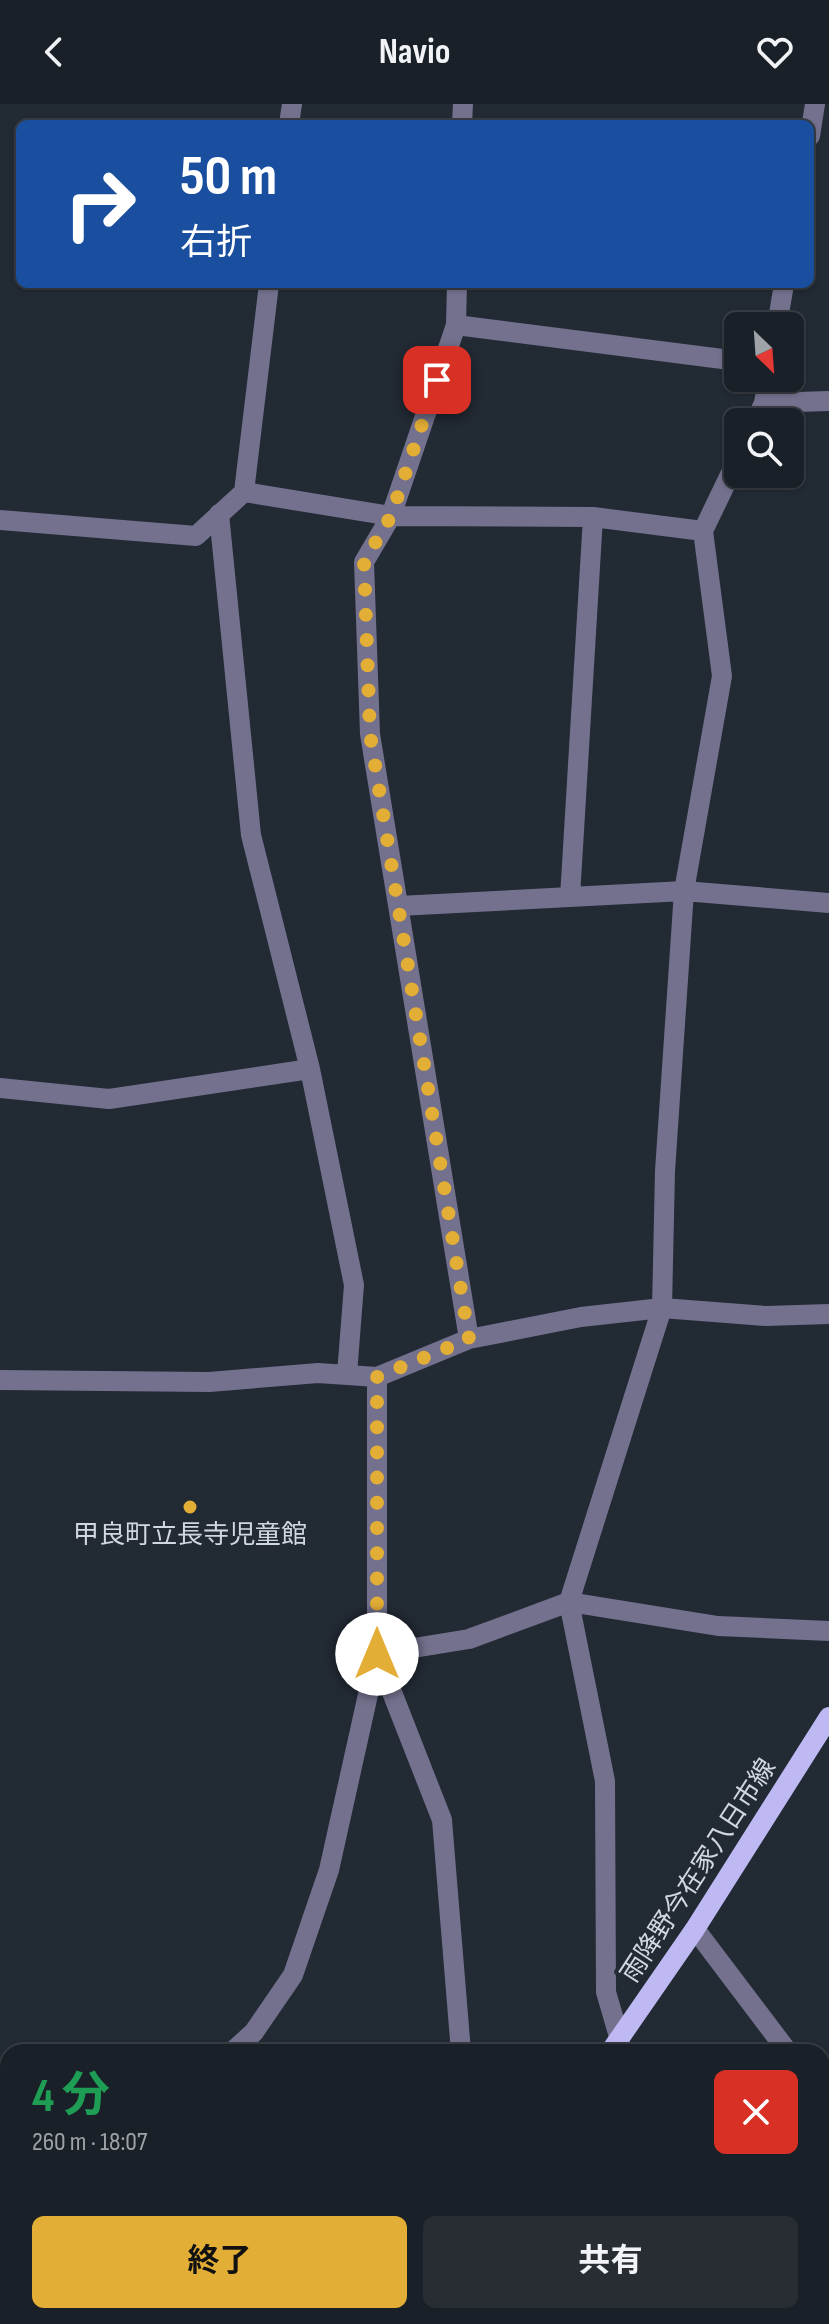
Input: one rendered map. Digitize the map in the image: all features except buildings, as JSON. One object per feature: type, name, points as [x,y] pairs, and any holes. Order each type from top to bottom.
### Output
[{"type":"main road","name":"雨降野今在家八日市線","points":[[616,2044],[695,1929],[829,1717]]},
{"type":"street","points":[[0,520],[196,536],[244,492],[269,288]]},
{"type":"street","points":[[457,288],[456,325],[391,516],[364,562],[370,734],[469,1339]]},
{"type":"street","points":[[779,312],[783,288]]},
{"type":"street","points":[[456,325],[724,359]]},
{"type":"street","points":[[788,408],[829,401]]},
{"type":"street","points":[[615,2044],[606,1992],[605,1781],[569,1602],[662,1308],[665,1171],[684,891],[722,676],[703,531],[724,487]]},
{"type":"street","points":[[244,492],[391,516],[593,517],[703,531]]},
{"type":"street","points":[[219,514],[251,835],[310,1069],[354,1285],[347,1374]]},
{"type":"street","points":[[570,897],[593,517]]},
{"type":"street","points":[[399,906],[684,891],[829,903]]},
{"type":"street","points":[[0,1088],[109,1099],[310,1069]]},
{"type":"street","points":[[0,1380],[209,1382],[347,1374],[377,1377],[469,1339],[581,1317],[662,1308],[766,1316],[829,1314]]},
{"type":"street","points":[[241,2044],[254,2032],[293,1975],[329,1870],[377,1654],[377,1377]]},
{"type":"street","points":[[377,1654],[469,1639],[569,1602],[718,1626],[829,1631]]},
{"type":"street","points":[[377,1654],[442,1820],[460,2044]]},
{"type":"street","points":[[695,1929],[782,2044]]},
{"type":"place","name":"甲良町立長寺児童館","points":[[190,1507]]},
{"type":"route","points":[[377,1654],[377,1377],[469,1339],[370,734],[364,562],[391,516],[437,380]]}]
